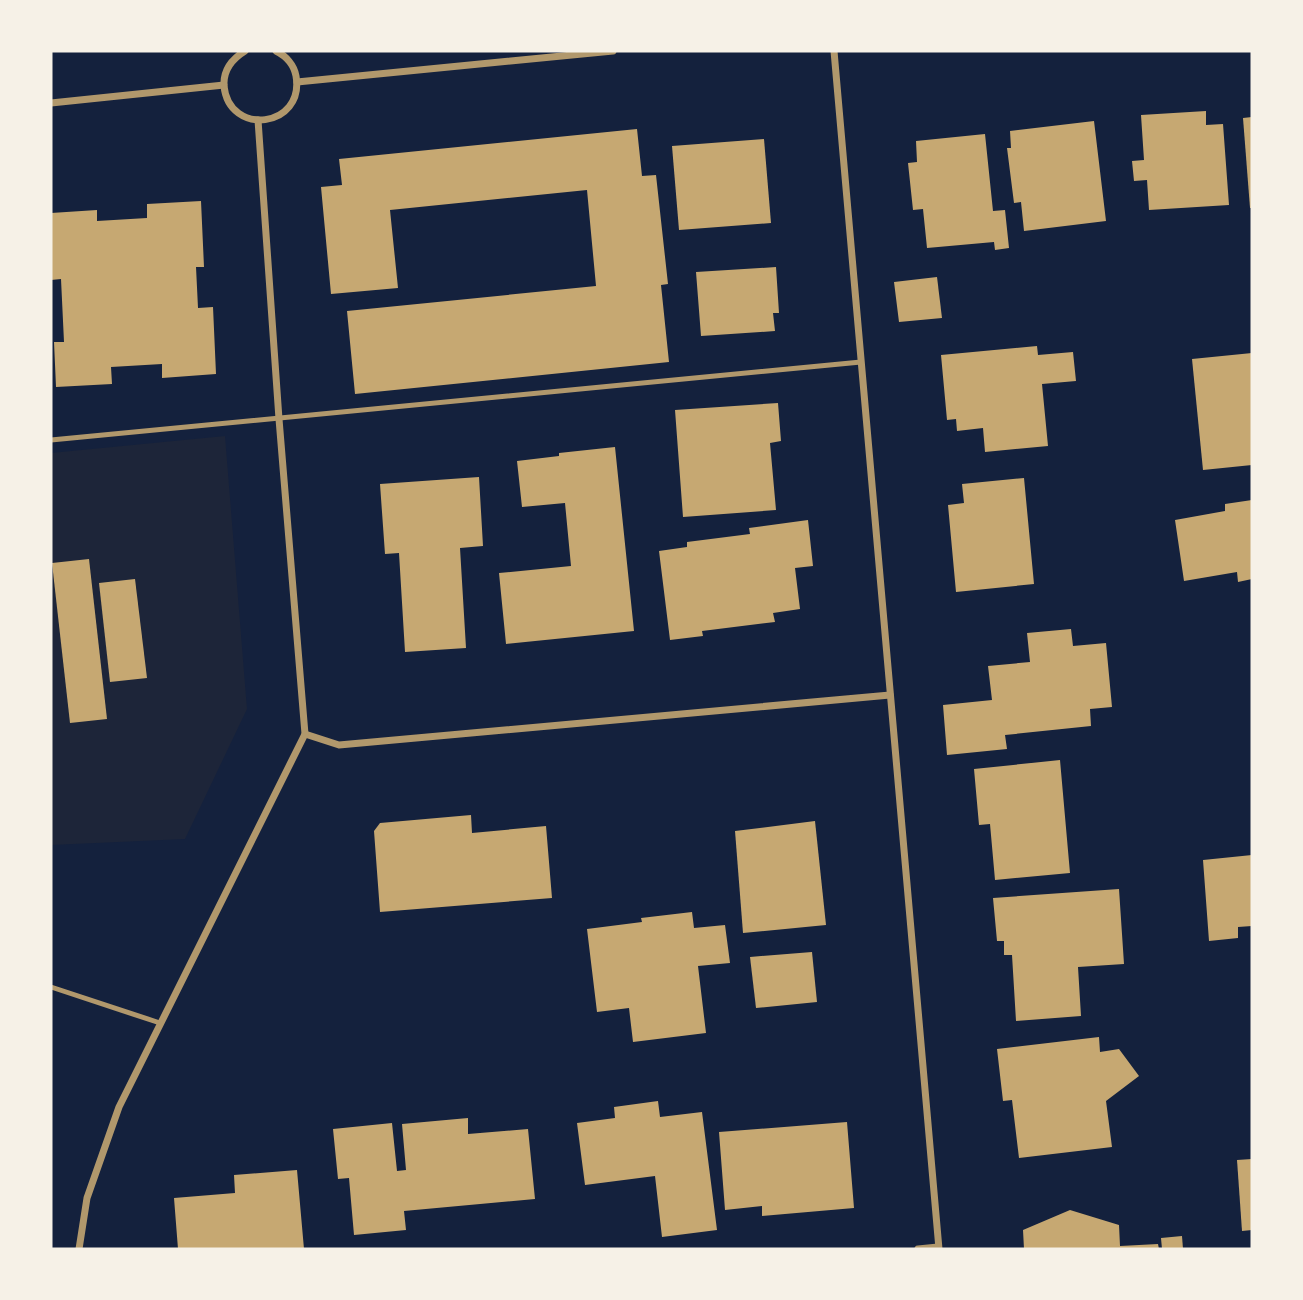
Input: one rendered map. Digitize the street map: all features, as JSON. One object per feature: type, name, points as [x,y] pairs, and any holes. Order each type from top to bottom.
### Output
[{"type":"street","points":[[245,51],[233,59],[226,69],[224,85],[230,106],[239,114],[258,120],[273,119],[284,113],[296,93],[295,70],[288,60],[276,51]]},
{"type":"street","points":[[297,82],[613,51]]},
{"type":"street","points":[[834,51],[939,1248],[918,1249]]},
{"type":"street","points":[[51,103],[224,85]]},
{"type":"street","points":[[79,1249],[87,1198],[119,1107],[305,734],[258,120]]},
{"type":"street","points":[[305,734],[339,745],[890,695]]},
{"type":"lane","points":[[51,440],[861,362]]},
{"type":"lane","points":[[51,986],[160,1023]]},
{"type":"shaded area","points":[[225,436],[247,709],[185,839],[51,845],[51,453]]},
{"type":"building","points":[[1206,111],[1206,125],[1223,124],[1229,205],[1149,210],[1147,180],[1134,181],[1132,161],[1144,160],[1141,115]]},
{"type":"building","points":[[1252,117],[1252,208],[1250,208],[1243,118]]},
{"type":"building","points":[[1094,121],[1106,221],[1024,231],[1021,202],[1014,203],[1007,148],[1011,148],[1010,131]]},
{"type":"building","points":[[637,129],[642,176],[656,175],[668,284],[661,285],[669,362],[355,394],[347,311],[596,286],[587,190],[390,210],[398,288],[331,294],[321,187],[342,185],[339,159]]},
{"type":"building","points":[[985,134],[993,211],[1005,210],[1009,248],[995,250],[994,242],[927,248],[923,209],[913,210],[908,163],[917,162],[916,141]]},
{"type":"building","points":[[764,139],[771,223],[679,230],[672,146]]},
{"type":"building","points":[[201,201],[204,267],[196,267],[198,308],[213,307],[216,374],[162,378],[162,364],[111,367],[112,384],[56,387],[54,342],[64,342],[61,279],[51,280],[51,213],[97,210],[97,221],[147,218],[147,204]]},
{"type":"building","points":[[776,267],[779,313],[773,313],[775,331],[701,336],[696,272]]},
{"type":"building","points":[[937,277],[942,318],[899,322],[894,282]]},
{"type":"building","points":[[1037,346],[1038,355],[1073,352],[1076,381],[1042,384],[1048,446],[985,452],[983,428],[957,431],[956,419],[947,420],[941,355]]},
{"type":"building","points":[[1252,353],[1252,465],[1203,470],[1192,359]]},
{"type":"building","points":[[778,403],[781,441],[770,443],[776,510],[683,517],[675,410]]},
{"type":"building","points":[[615,447],[634,631],[506,644],[499,573],[571,566],[565,503],[522,507],[517,461]]},
{"type":"building","points":[[479,477],[483,546],[460,548],[466,648],[405,652],[399,553],[385,554],[380,484]]},
{"type":"building","points":[[1024,478],[1034,584],[956,592],[948,505],[964,503],[962,484]]},
{"type":"building","points":[[1252,500],[1252,579],[1238,582],[1237,572],[1184,581],[1175,520],[1225,511],[1225,504]]},
{"type":"building","points":[[808,520],[813,566],[795,568],[800,609],[773,613],[775,622],[702,631],[703,636],[670,640],[659,551],[687,547],[687,542],[750,534],[749,528]]},
{"type":"building","points":[[89,559],[107,719],[70,723],[52,563]]},
{"type":"building","points":[[135,579],[147,678],[110,682],[99,583]]},
{"type":"building","points":[[1071,629],[1073,646],[1106,643],[1112,707],[1090,709],[1091,726],[1005,735],[1007,749],[947,755],[943,705],[992,700],[988,666],[1030,662],[1027,633]]},
{"type":"building","points":[[1060,760],[1070,873],[995,880],[990,824],[979,825],[974,769]]},
{"type":"building","points":[[471,815],[472,833],[546,826],[552,898],[380,912],[374,831],[380,823]]},
{"type":"building","points":[[815,821],[826,925],[743,933],[735,831]]},
{"type":"building","points":[[1252,855],[1252,926],[1238,927],[1238,938],[1209,941],[1203,860]]},
{"type":"building","points":[[1119,889],[1124,964],[1078,967],[1081,1016],[1016,1021],[1012,955],[1004,955],[1004,941],[997,941],[993,898]]},
{"type":"building","points":[[692,912],[694,928],[725,925],[730,963],[698,966],[706,1033],[633,1042],[629,1008],[597,1012],[587,929],[642,922],[641,918]]},
{"type":"building","points":[[812,952],[817,1002],[756,1008],[750,957]]},
{"type":"building","points":[[1099,1037],[1100,1052],[1119,1049],[1139,1076],[1106,1101],[1112,1147],[1019,1158],[1012,1100],[1003,1101],[997,1049]]},
{"type":"building","points":[[658,1101],[660,1117],[702,1112],[717,1230],[662,1237],[655,1176],[585,1185],[577,1123],[615,1118],[614,1107]]},
{"type":"building","points":[[468,1118],[468,1134],[528,1129],[535,1199],[404,1211],[406,1230],[354,1235],[349,1178],[338,1179],[333,1129],[392,1123],[397,1171],[406,1170],[402,1124]]},
{"type":"building","points":[[847,1122],[854,1208],[762,1216],[762,1206],[725,1210],[719,1132]]},
{"type":"building","points":[[1252,1159],[1252,1230],[1242,1231],[1237,1160]]},
{"type":"building","points":[[297,1170],[304,1249],[178,1249],[174,1198],[235,1193],[234,1175]]},
{"type":"building","points":[[1070,1210],[1119,1225],[1120,1246],[1158,1244],[1159,1249],[1024,1249],[1023,1230]]},
{"type":"building","points":[[1182,1236],[1183,1249],[1162,1249],[1161,1238]]}]
